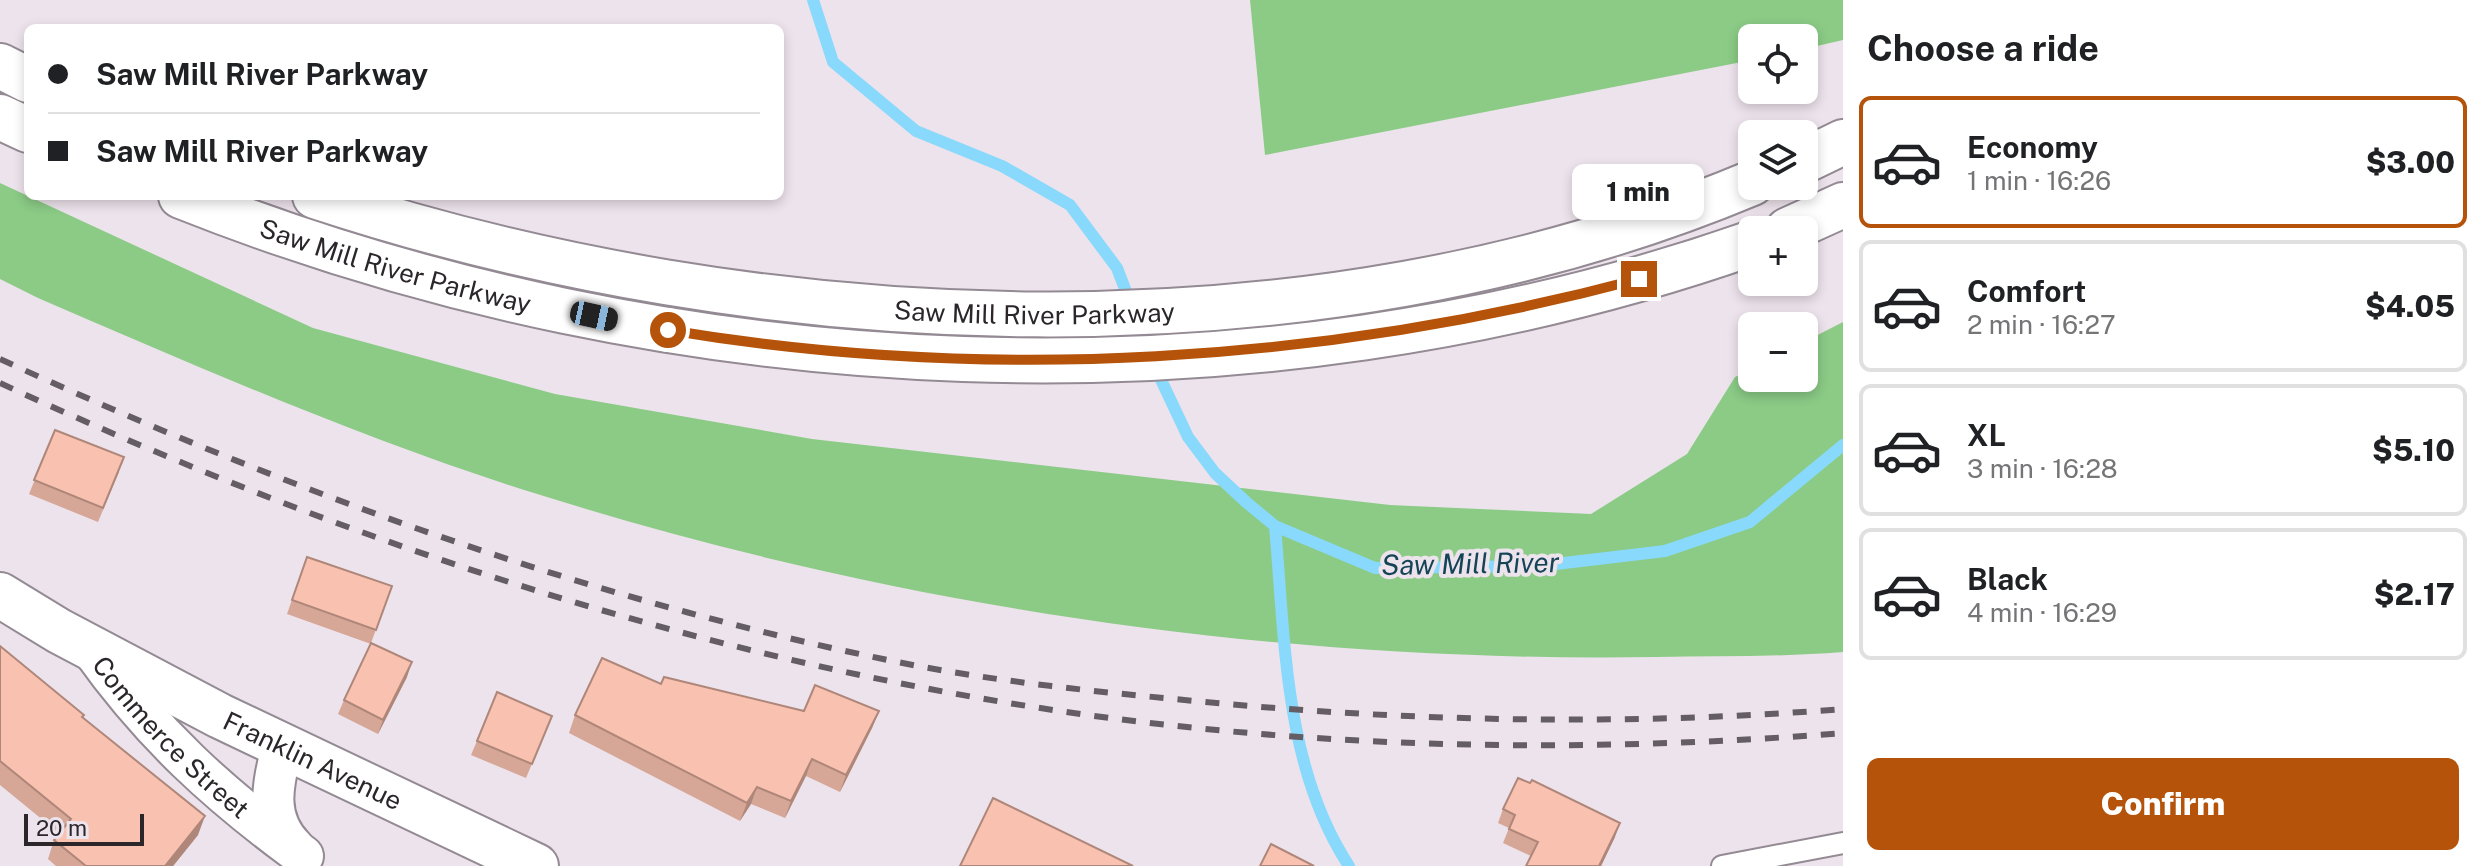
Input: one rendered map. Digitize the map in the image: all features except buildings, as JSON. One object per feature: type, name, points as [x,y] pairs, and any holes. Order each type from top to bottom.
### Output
[{"type":"main road","points":[[0,66],[24,78]]},
{"type":"main road","points":[[0,117],[24,128]]},
{"type":"main road","points":[[1818,154],[1843,142]]},
{"type":"main road","name":"Saw Mill River Parkway","points":[[329,200],[463,239],[649,280],[867,307],[1055,312],[1196,307],[1375,289],[1520,261],[1659,219],[1738,188]]},
{"type":"main road","name":"Saw Mill River Parkway","points":[[193,200],[403,270],[618,321],[838,350],[985,358],[1090,359],[1351,338],[1499,313],[1639,279],[1738,247]]},
{"type":"main road","points":[[1818,217],[1843,205]]},
{"type":"main road","points":[[1818,233],[1843,236]]},
{"type":"main road","name":"Commerce Street","points":[[0,595],[91,648]]},
{"type":"main road","name":"Franklin Avenue","points":[[91,648],[282,747],[536,866]]},
{"type":"street","name":"Commerce Street","points":[[91,648],[136,708],[185,762],[236,807],[309,861]]},
{"type":"street","name":"Commerce Street","points":[[282,747],[273,791],[274,817],[279,830],[309,861]]},
{"type":"lane","points":[[1722,866],[1843,843]]},
{"type":"green space","points":[[1250,0],[1843,0],[1843,40],[1818,46],[1818,24],[1738,24],[1738,63],[1265,155]]},
{"type":"green space","points":[[0,183],[24,194],[24,200],[37,200],[313,328],[555,394],[812,439],[1390,505],[1591,514],[1687,454],[1735,377],[1738,376],[1738,392],[1818,392],[1818,335],[1843,322],[1843,652],[1656,657],[1514,656],[1372,650],[1230,638],[1088,620],[948,597],[808,568],[670,533],[534,493],[408,450],[283,402],[0,279]]},
{"type":"waterway","name":"Saw Mill River","points":[[813,0],[833,62],[916,131],[1002,166],[1070,205],[1117,268],[1148,349]]},
{"type":"waterway","name":"Saw Mill River","points":[[1155,367],[1188,437],[1215,473],[1246,502],[1275,526],[1375,568],[1539,566],[1665,551],[1750,522],[1843,445]]},
{"type":"waterway","points":[[1275,526],[1291,702],[1300,745],[1311,787],[1328,828],[1349,866]]},
{"type":"railway","points":[[0,359],[214,452],[433,534],[656,604],[922,667],[1156,697],[1357,714],[1600,719],[1843,709]]},
{"type":"railway","points":[[0,383],[255,492],[515,584],[782,658],[917,687],[1151,723],[1348,740],[1447,744],[1646,744],[1843,733]]},
{"type":"route","points":[[668,330],[789,346],[911,355],[1030,359],[1156,356],[1280,347],[1425,327],[1523,308],[1639,279]]}]
